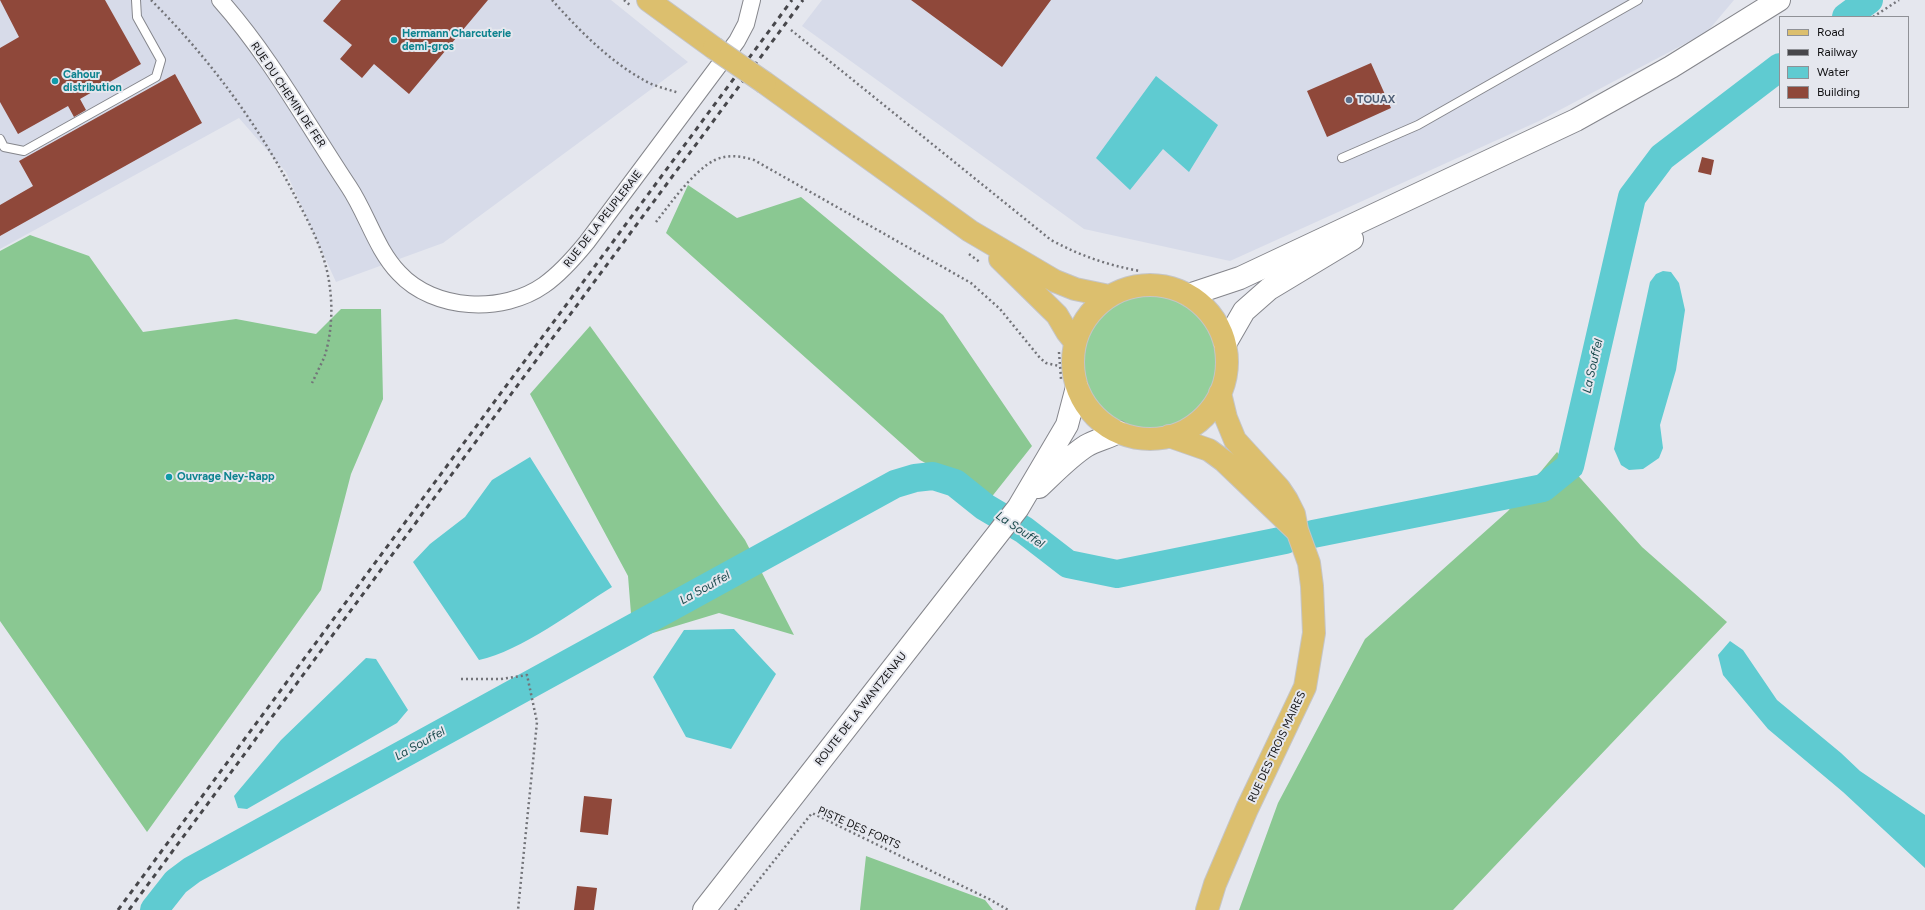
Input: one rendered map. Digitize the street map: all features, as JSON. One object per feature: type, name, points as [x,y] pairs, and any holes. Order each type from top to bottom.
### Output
[{"type":"main road","points":[[648,0],[970,231],[1055,281],[1075,289],[1110,296]]},
{"type":"main road","points":[[1714,40],[1755,0]]},
{"type":"main road","points":[[1189,296],[1240,278],[1353,223],[1469,172],[1576,120],[1665,70],[1780,0]]},
{"type":"main road","points":[[1225,344],[1244,310],[1269,289],[1303,267],[1469,172]]},
{"type":"main road","points":[[970,231],[1046,302],[1057,315],[1067,332],[1067,344],[1073,364],[1069,385],[1100,421],[1118,432],[1134,437],[1146,438],[1169,436],[1185,430],[1200,420],[1212,408],[1220,393],[1227,368],[1225,344],[1220,329],[1212,316],[1201,304],[1189,296],[1168,287],[1158,285],[1141,285],[1125,289],[1110,296],[1094,308],[1067,344]]},
{"type":"main road","name":"ROUTE DE LA WANTZENAU","points":[[704,910],[1018,508],[1067,425],[1069,385]]},
{"type":"main road","name":"RUE DES TROIS MAIRES","points":[[1207,910],[1215,884],[1247,809],[1305,687],[1314,633],[1312,586],[1309,563],[1297,530],[1294,514],[1283,494],[1235,440],[1226,418],[1220,393]]},
{"type":"main road","name":"ROUTE DE LA WANTZENAU","points":[[1018,508],[1070,458],[1088,445],[1108,438],[1118,432]]},
{"type":"main road","name":"RUE DES TROIS MAIRES","points":[[1169,436],[1209,450],[1224,461],[1297,530]]},
{"type":"street","name":"RUE DU CHEMIN DE FER","points":[[220,0],[276,75],[353,193]]},
{"type":"street","name":"RUE DE LA PEUPLERAIE","points":[[353,193],[387,258],[399,274],[413,285],[433,295],[455,303],[477,305],[525,296],[543,286],[561,273],[587,242],[741,35],[746,24],[752,0]]},
{"type":"lane","points":[[0,139],[4,147],[24,151],[156,77],[161,60],[137,17],[136,0]]},
{"type":"lane","points":[[1342,158],[1418,125],[1638,0]]},
{"type":"path","points":[[151,0],[187,38],[240,106],[285,176],[321,250],[330,290],[330,314],[328,338],[324,358],[312,383]]},
{"type":"path","points":[[552,0],[594,43],[637,76],[663,88],[695,98]]},
{"type":"path","points":[[1875,16],[1899,0]]},
{"type":"path","points":[[791,30],[1051,240],[1082,256],[1117,267],[1140,271]]},
{"type":"path","points":[[656,222],[678,193],[715,160],[729,156],[742,156],[754,160],[971,283],[1000,310],[1040,358],[1046,363],[1059,366]]},
{"type":"path","points":[[1067,344],[1059,366],[1069,385]]},
{"type":"path","points":[[461,679],[501,679],[527,675],[535,706],[537,722],[518,910]]},
{"type":"path","name":"PISTE DES FORTS","points":[[735,910],[812,813],[920,865],[1008,910]]},
{"type":"shaded area","points":[[0,0],[611,0],[688,62],[443,243],[336,282],[286,172],[239,118],[0,249]]},
{"type":"shaded area","points":[[822,0],[1734,0],[1707,32],[1539,121],[1230,261],[1084,229],[802,26]]},
{"type":"green space","points":[[688,185],[737,218],[801,197],[943,315],[1032,446],[990,499],[920,460],[666,233]]},
{"type":"green space","points":[[30,235],[89,256],[143,332],[236,319],[316,334],[341,309],[381,309],[383,399],[351,474],[321,590],[147,832],[0,621],[0,251]]},
{"type":"green space","points":[[1143,294],[1157,294],[1176,299],[1188,305],[1203,319],[1213,336],[1217,349],[1217,375],[1213,388],[1207,400],[1193,415],[1188,419],[1170,427],[1157,430],[1143,430],[1124,425],[1112,419],[1097,405],[1093,400],[1085,382],[1082,369],[1082,355],[1087,336],[1093,324],[1107,309],[1112,305],[1130,297]]},
{"type":"green space","points":[[590,326],[745,540],[794,635],[719,613],[633,639],[628,576],[530,394]]},
{"type":"green space","points":[[1557,452],[1642,547],[1727,622],[1453,910],[1239,910],[1278,803],[1365,639],[1508,511]]},
{"type":"green space","points":[[866,856],[985,900],[993,910],[860,910]]},
{"type":"water","points":[[1156,76],[1218,125],[1189,172],[1163,149],[1130,190],[1096,158]]},
{"type":"water","points":[[1663,271],[1671,272],[1679,283],[1685,310],[1676,370],[1660,425],[1663,448],[1659,458],[1643,469],[1629,470],[1621,465],[1614,449],[1650,282],[1656,274]]},
{"type":"water","points":[[530,457],[612,587],[530,639],[495,655],[479,660],[413,562],[430,544],[465,517],[492,480]]},
{"type":"water","points":[[734,629],[776,674],[731,749],[686,737],[653,677],[684,630]]},
{"type":"water","points":[[1730,641],[1743,650],[1777,700],[1841,753],[1860,771],[1925,815],[1925,868],[1843,792],[1768,729],[1723,675],[1718,655]]},
{"type":"water","points":[[366,658],[376,659],[408,710],[397,723],[247,809],[238,808],[234,796],[281,740]]},
{"type":"building","name":"Cahour distribution","points":[[0,0],[105,0],[141,64],[80,99],[86,110],[74,117],[68,106],[18,134],[0,102],[0,48],[19,37]]},
{"type":"building","name":"Hermann Charcuterie demi-gros","points":[[341,0],[488,0],[409,94],[374,64],[362,78],[340,59],[352,45],[323,21]]},
{"type":"building","points":[[911,0],[1051,0],[1002,67]]},
{"type":"building","name":"TOUAX","points":[[1371,63],[1391,108],[1327,137],[1307,91]]},
{"type":"building","points":[[175,74],[202,123],[0,236],[0,205],[33,186],[19,161]]},
{"type":"building","points":[[1702,157],[1714,160],[1711,175],[1698,172]]},
{"type":"building","points":[[584,796],[612,799],[608,835],[580,832]]},
{"type":"building","points":[[577,886],[597,888],[594,910],[574,910]]},
{"type":"waterway","name":"La Souffel","points":[[1847,16],[1869,0]]},
{"type":"waterway","name":"La Souffel","points":[[1313,534],[1543,488],[1570,466],[1632,197],[1662,157],[1779,68]]},
{"type":"waterway","name":"La Souffel","points":[[154,910],[176,882],[192,870],[895,484],[915,478],[933,476],[955,483],[985,507],[1024,530],[1068,564],[1117,574],[1285,540]]},
{"type":"railway","points":[[118,910],[792,0]]},
{"type":"railway","points":[[129,910],[803,0]]},
{"type":"place","name":"Hermann Charcuterie demi-gros","points":[[394,40]]},
{"type":"place","name":"Cahour distribution","points":[[55,81]]},
{"type":"place","name":"TOUAX","points":[[1349,100]]},
{"type":"place","name":"Ouvrage Ney-Rapp","points":[[169,477]]}]
